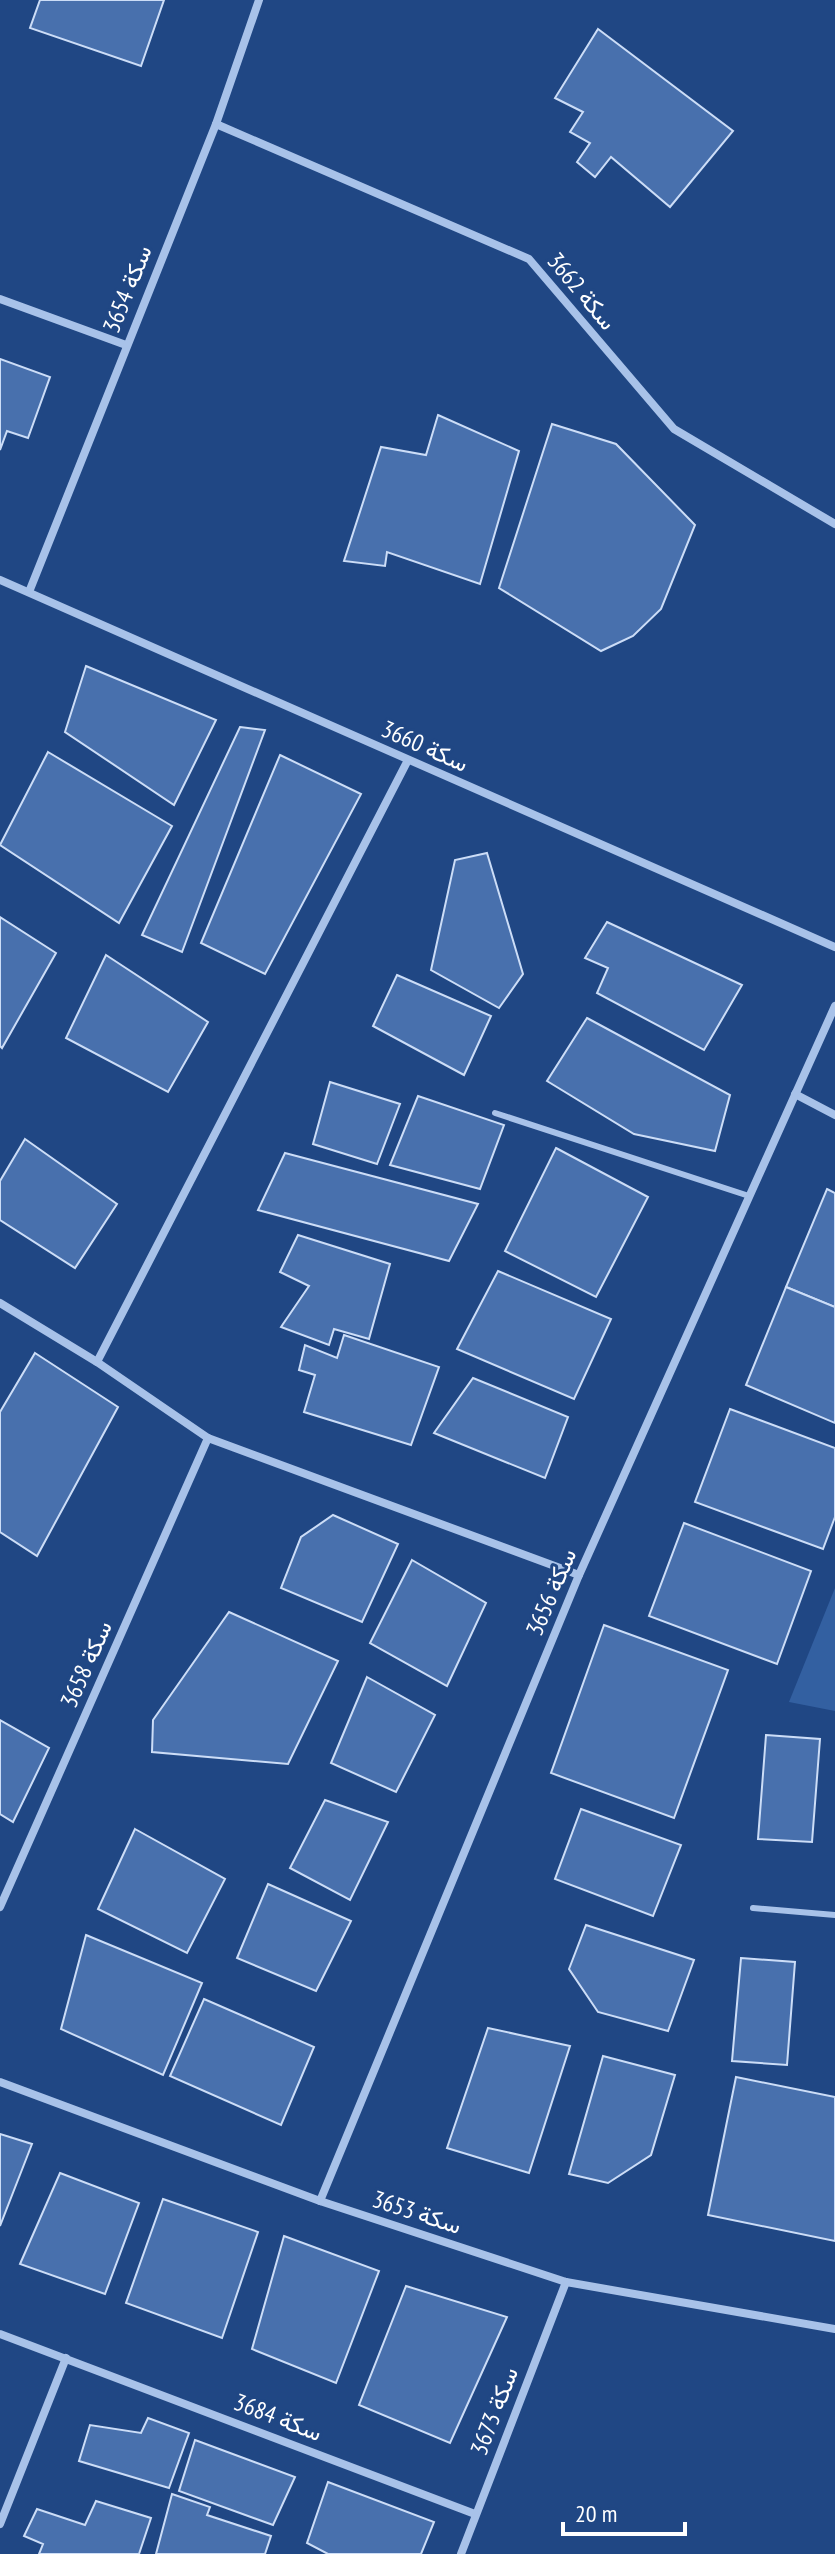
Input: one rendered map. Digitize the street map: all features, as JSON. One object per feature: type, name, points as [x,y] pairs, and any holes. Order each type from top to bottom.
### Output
[{"type":"street","name":"سكة 3654","points":[[29,592],[216,124],[259,0]]},
{"type":"street","name":"سكة 3662","points":[[216,124],[529,259],[674,429],[835,524]]},
{"type":"street","points":[[0,299],[126,345]]},
{"type":"street","name":"سكة 3660","points":[[1,582],[835,947]]},
{"type":"street","points":[[97,1362],[408,760]]},
{"type":"street","name":"سكة 3656","points":[[320,2201],[579,1575],[835,1006]]},
{"type":"street","points":[[795,1094],[835,1115]]},
{"type":"street","points":[[0,1303],[97,1362],[208,1438],[579,1575]]},
{"type":"street","name":"سكة 3658","points":[[0,1907],[208,1438]]},
{"type":"street","name":"سكة 3653","points":[[0,2082],[320,2201],[566,2282],[835,2329]]},
{"type":"street","name":"سكة 3673","points":[[461,2554],[566,2282]]},
{"type":"street","name":"سكة 3684","points":[[0,2334],[475,2514]]},
{"type":"street","points":[[0,2524],[66,2358]]},
{"type":"lane","points":[[495,1113],[749,1196]]},
{"type":"lane","points":[[753,1908],[835,1915]]},
{"type":"shaded area","points":[[835,1588],[835,1711],[789,1702]]},
{"type":"building","points":[[40,0],[164,0],[141,66],[30,28]]},
{"type":"building","points":[[598,29],[733,131],[670,207],[611,157],[595,177],[577,162],[590,143],[570,132],[583,112],[555,98]]},
{"type":"building","points":[[0,359],[50,377],[28,438],[7,431],[0,450]]},
{"type":"building","points":[[438,415],[519,451],[480,584],[387,552],[385,566],[344,561],[381,447],[426,455]]},
{"type":"building","points":[[552,424],[616,444],[695,525],[661,609],[633,636],[601,651],[499,588]]},
{"type":"building","points":[[86,666],[216,720],[174,805],[65,732]]},
{"type":"building","points":[[240,727],[265,730],[182,952],[142,935]]},
{"type":"building","points":[[48,752],[172,826],[119,923],[0,845]]},
{"type":"building","points":[[280,755],[361,794],[265,974],[201,943]]},
{"type":"building","points":[[487,853],[523,974],[499,1008],[431,970],[455,860]]},
{"type":"building","points":[[0,917],[56,953],[2,1048],[0,1046]]},
{"type":"building","points":[[607,922],[742,985],[704,1050],[597,993],[608,968],[585,958]]},
{"type":"building","points":[[106,955],[208,1022],[168,1092],[66,1038]]},
{"type":"building","points":[[397,975],[491,1016],[464,1075],[373,1026]]},
{"type":"building","points":[[587,1018],[730,1095],[715,1151],[634,1134],[547,1081]]},
{"type":"building","points":[[330,1082],[400,1104],[377,1164],[313,1144]]},
{"type":"building","points":[[418,1096],[504,1125],[480,1189],[390,1165]]},
{"type":"building","points":[[25,1139],[117,1204],[75,1268],[0,1220],[0,1181]]},
{"type":"building","points":[[556,1148],[648,1197],[596,1297],[505,1251]]},
{"type":"building","points":[[285,1153],[478,1204],[449,1261],[258,1210]]},
{"type":"building","points":[[827,1189],[835,1193],[835,1307],[786,1287]]},
{"type":"building","points":[[298,1235],[390,1264],[369,1339],[334,1329],[329,1345],[281,1327],[309,1286],[280,1272]]},
{"type":"building","points":[[498,1271],[611,1319],[574,1399],[457,1349]]},
{"type":"building","points":[[786,1287],[835,1307],[835,1423],[746,1385]]},
{"type":"building","points":[[344,1335],[439,1367],[411,1445],[304,1412],[315,1375],[299,1370],[305,1345],[337,1358]]},
{"type":"building","points":[[35,1353],[118,1407],[37,1556],[0,1532],[0,1412]]},
{"type":"building","points":[[473,1378],[568,1417],[545,1478],[434,1433]]},
{"type":"building","points":[[730,1409],[835,1448],[835,1517],[823,1549],[695,1502]]},
{"type":"building","points":[[333,1515],[398,1544],[362,1622],[281,1588],[301,1537]]},
{"type":"building","points":[[684,1523],[811,1571],[777,1664],[649,1616]]},
{"type":"building","points":[[412,1560],[486,1603],[447,1686],[370,1643]]},
{"type":"building","points":[[229,1612],[338,1661],[288,1764],[152,1752],[153,1720]]},
{"type":"building","points":[[604,1625],[728,1670],[674,1818],[551,1773]]},
{"type":"building","points":[[367,1677],[435,1715],[396,1792],[331,1763]]},
{"type":"building","points":[[0,1720],[49,1748],[13,1822],[0,1814]]},
{"type":"building","points":[[766,1735],[820,1739],[812,1842],[758,1839]]},
{"type":"building","points":[[325,1800],[388,1822],[350,1900],[290,1868]]},
{"type":"building","points":[[581,1809],[681,1845],[653,1916],[555,1879]]},
{"type":"building","points":[[135,1829],[225,1879],[187,1953],[98,1909]]},
{"type":"building","points":[[268,1884],[351,1921],[316,1991],[237,1958]]},
{"type":"building","points":[[586,1925],[694,1960],[668,2031],[598,2012],[569,1969]]},
{"type":"building","points":[[86,1935],[202,1983],[163,2075],[61,2029]]},
{"type":"building","points":[[741,1958],[795,1962],[787,2065],[732,2061]]},
{"type":"building","points":[[204,1999],[314,2047],[281,2125],[170,2076]]},
{"type":"building","points":[[488,2028],[570,2046],[529,2173],[447,2148]]},
{"type":"building","points":[[603,2056],[675,2075],[651,2155],[608,2183],[569,2174]]},
{"type":"building","points":[[736,2077],[835,2097],[835,2241],[708,2215]]},
{"type":"building","points":[[0,2134],[32,2144],[0,2226]]},
{"type":"building","points":[[60,2173],[139,2203],[105,2294],[20,2264]]},
{"type":"building","points":[[163,2199],[258,2232],[222,2338],[126,2303]]},
{"type":"building","points":[[284,2236],[379,2271],[336,2383],[252,2349]]},
{"type":"building","points":[[406,2286],[507,2317],[450,2443],[359,2405]]},
{"type":"building","points":[[148,2418],[189,2433],[169,2488],[79,2461],[90,2425],[141,2433]]},
{"type":"building","points":[[195,2440],[295,2477],[273,2525],[179,2491]]},
{"type":"building","points":[[328,2482],[434,2522],[421,2554],[328,2554],[307,2543]]},
{"type":"building","points":[[172,2494],[210,2507],[207,2515],[271,2536],[265,2554],[156,2554]]},
{"type":"building","points":[[96,2501],[151,2518],[139,2554],[39,2554],[43,2544],[24,2536],[37,2509],[85,2525]]}]
